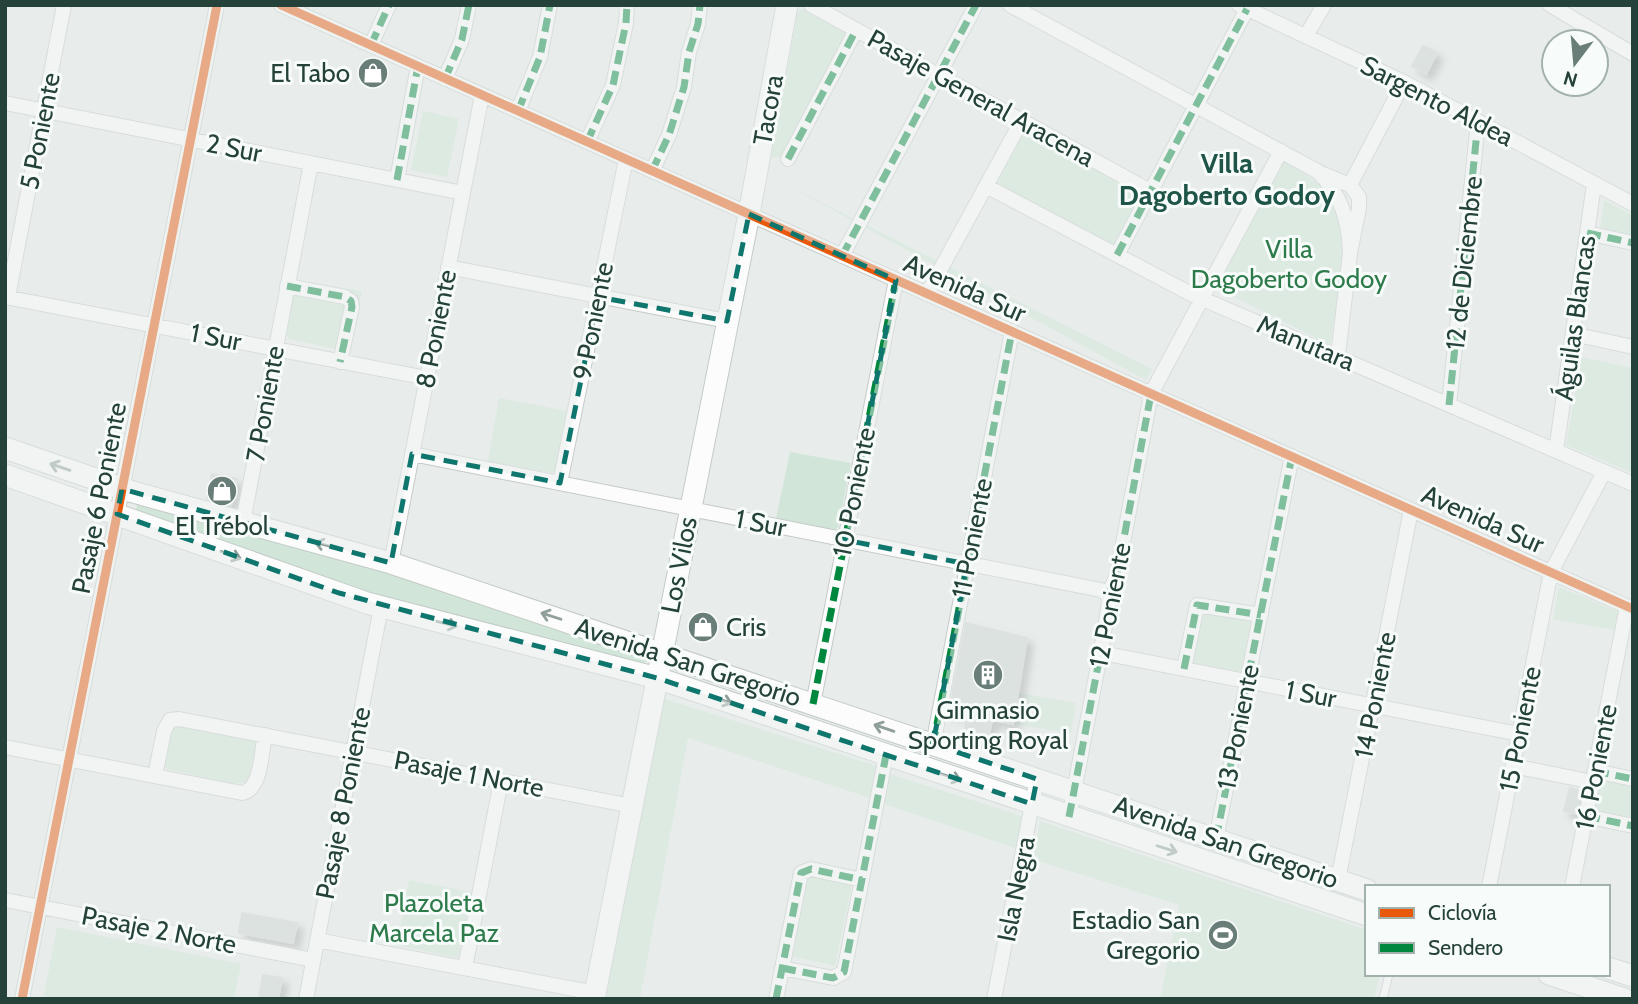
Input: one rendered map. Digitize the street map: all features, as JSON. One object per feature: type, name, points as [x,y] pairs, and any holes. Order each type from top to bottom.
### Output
[{"type":"main road","name":"Tacora","points":[[749,214],[787,5]]},
{"type":"main road","name":"Los Vilos","points":[[595,996],[749,214]]},
{"type":"main road","name":"Avenida San Gregorio","points":[[5,449],[122,489],[391,563],[1365,889]]},
{"type":"main road","name":"Avenida San Gregorio","points":[[5,475],[381,607],[657,678],[1365,914]]},
{"type":"main road","points":[[1610,969],[1633,975]]},
{"type":"main road","points":[[1555,976],[1624,999]]},
{"type":"street","name":"5 Poniente","points":[[7,297],[64,5]]},
{"type":"street","name":"Pasaje 6 Poniente","points":[[22,999],[217,5]]},
{"type":"street","name":"Avenida Sur","points":[[281,5],[299,9],[371,46],[1630,607]]},
{"type":"street","points":[[371,46],[389,5]]},
{"type":"street","points":[[445,79],[462,39],[469,5]]},
{"type":"street","points":[[518,111],[540,57],[550,5]]},
{"type":"street","points":[[587,142],[613,85],[626,23],[627,5]]},
{"type":"street","points":[[652,171],[669,135],[684,87],[700,5]]},
{"type":"street","name":"Pasaje General Aracena","points":[[811,5],[1150,191]]},
{"type":"street","points":[[842,256],[976,5]]},
{"type":"street","points":[[1010,5],[1317,172],[1350,185],[1356,191],[1359,203],[1350,253],[1338,356]]},
{"type":"street","points":[[1306,36],[1324,5]]},
{"type":"street","points":[[1550,5],[1633,54]]},
{"type":"street","points":[[1116,255],[1196,105],[1243,7]]},
{"type":"street","name":"Sargento Aldea","points":[[1243,7],[1404,82],[1633,204]]},
{"type":"street","name":"Tacora","points":[[788,159],[856,30]]},
{"type":"street","points":[[397,180],[418,66]]},
{"type":"street","points":[[1350,185],[1404,82]]},
{"type":"street","name":"8 Poniente","points":[[391,563],[482,95]]},
{"type":"street","name":"2 Sur","points":[[5,103],[463,193]]},
{"type":"street","points":[[927,294],[1022,120]]},
{"type":"street","name":"12 de Diciembre","points":[[1449,405],[1478,122]]},
{"type":"street","name":"12 Poniente","points":[[1069,817],[1098,666],[1104,650],[1102,643],[1110,603],[1108,594],[1117,575],[1151,394],[1282,152]]},
{"type":"street","name":"9 Poniente","points":[[560,483],[626,159]]},
{"type":"street","name":"7 Poniente","points":[[243,522],[311,163]]},
{"type":"street","points":[[1317,172],[1338,198],[1346,218],[1350,253]]},
{"type":"street","name":"Águilas Blancas","points":[[1556,451],[1594,184]]},
{"type":"street","name":"Manutara","points":[[986,186],[1202,298],[1633,484]]},
{"type":"street","points":[[1587,233],[1633,243]]},
{"type":"street","points":[[448,267],[727,321]]},
{"type":"street","name":"10 Poniente","points":[[813,704],[895,280]]},
{"type":"street","points":[[287,286],[345,297],[351,301],[340,362]]},
{"type":"street","name":"1 Sur","points":[[7,297],[426,378]]},
{"type":"street","name":"11 Poniente","points":[[933,744],[1012,331]]},
{"type":"street","points":[[1573,334],[1633,347]]},
{"type":"street","name":"1 Sur","points":[[412,454],[1101,590],[1108,594]]},
{"type":"street","name":"13 Poniente","points":[[1216,839],[1292,456]]},
{"type":"street","name":"15 Poniente","points":[[1489,885],[1551,572],[1604,472]]},
{"type":"street","name":"14 Poniente","points":[[1338,880],[1411,510]]},
{"type":"street","points":[[1184,669],[1197,605],[1261,615]]},
{"type":"street","name":"Pasaje 8 Poniente","points":[[306,999],[381,607]]},
{"type":"street","name":"16 Poniente","points":[[1572,885],[1630,607]]},
{"type":"street","name":"1 Sur","points":[[1104,650],[1112,655],[1519,734]]},
{"type":"street","name":"Pasaje 1 Norte","points":[[155,776],[164,731],[168,721],[172,719],[632,806]]},
{"type":"street","points":[[5,747],[242,793],[248,792],[256,782],[265,735]]},
{"type":"street","points":[[782,968],[833,978],[841,975],[845,967],[886,755]]},
{"type":"street","points":[[1513,766],[1594,777],[1633,779]]},
{"type":"street","name":"Isla Negra","points":[[994,999],[1037,779]]},
{"type":"street","points":[[465,968],[501,780]]},
{"type":"street","points":[[1586,816],[1633,826]]},
{"type":"street","points":[[776,999],[801,873],[811,869],[862,880]]},
{"type":"street","name":"Pasaje 2 Norte","points":[[5,900],[313,960]]},
{"type":"street","points":[[317,940],[595,996]]},
{"type":"lane","points":[[1383,999],[1389,976]]},
{"type":"highlighted area","points":[[749,214],[896,280],[845,540],[967,564],[933,744],[1037,779],[1032,804],[657,678],[339,593],[117,514],[122,489],[391,563],[412,454],[560,483],[598,297],[727,321]]},
{"type":"green space","points":[[803,8],[850,34],[783,156],[771,158],[798,11]]},
{"type":"green space","points":[[423,111],[459,119],[447,177],[411,170]]},
{"type":"green space","points":[[1024,130],[1143,194],[1114,247],[997,184]]},
{"type":"green space","name":"Villa Dagoberto Godoy","points":[[1283,161],[1323,188],[1333,201],[1339,216],[1342,272],[1330,345],[1216,288]]},
{"type":"green space","points":[[787,185],[1152,369],[1146,380]]},
{"type":"green space","points":[[1604,200],[1633,215],[1633,238],[1600,231]]},
{"type":"green space","points":[[297,280],[362,291],[350,352],[289,339],[286,335]]},
{"type":"green space","points":[[1581,357],[1633,368],[1633,473],[1566,445]]},
{"type":"green space","points":[[499,398],[567,411],[557,469],[552,473],[488,461]]},
{"type":"green space","points":[[790,452],[851,463],[838,528],[833,530],[776,518]]},
{"type":"green space","points":[[138,503],[394,570],[648,661],[638,664],[378,595],[141,515],[136,509]]},
{"type":"green space","points":[[1559,587],[1622,613],[1619,631],[1553,619]]},
{"type":"green space","points":[[1197,612],[1250,617],[1255,623],[1245,668],[1239,672],[1192,662]]},
{"type":"green space","points":[[1019,693],[1076,703],[1071,733],[1013,724]]},
{"type":"green space","points":[[662,698],[877,766],[870,798],[688,738],[640,999],[604,999]]},
{"type":"green space","points":[[174,725],[257,741],[248,782],[235,784],[166,769],[165,746]]},
{"type":"green space","points":[[890,774],[1025,817],[1018,849],[884,804]]},
{"type":"green space","points":[[1601,779],[1633,786],[1633,830],[1592,822]]},
{"type":"green space","points":[[1040,821],[1365,929],[1365,976],[1380,976],[1374,999],[1160,999],[1179,905],[1038,861],[1033,856]]},
{"type":"green space","points":[[807,875],[852,885],[835,966],[790,956]]},
{"type":"green space","name":"Plazoleta Marcela Paz","points":[[409,880],[471,892],[458,958],[397,945]]},
{"type":"green space","points":[[57,927],[241,964],[234,999],[43,999]]},
{"type":"building","points":[[1423,46],[1437,53],[1426,74],[1412,66]]},
{"type":"building","name":"El Trébol","points":[[212,474],[237,479],[231,505],[207,499]]},
{"type":"building","name":"Gimnasio Sporting Royal","points":[[966,623],[1027,638],[1013,724],[992,720],[987,745],[963,740],[968,716],[949,713]]},
{"type":"building","points":[[1570,788],[1581,791],[1577,814],[1564,811]]},
{"type":"building","points":[[242,913],[297,923],[293,943],[239,933]]},
{"type":"building","points":[[263,975],[282,978],[278,999],[259,999]]},
{"type":"marked path","points":[[371,45],[389,5]]},
{"type":"marked path","points":[[445,79],[462,39],[469,5]]},
{"type":"marked path","points":[[518,111],[540,57],[550,5]]},
{"type":"marked path","points":[[587,142],[613,85],[626,23],[627,5]]},
{"type":"marked path","points":[[652,171],[669,135],[684,87],[700,5]]},
{"type":"marked path","points":[[842,256],[976,5]]},
{"type":"marked path","points":[[1117,255],[1247,9]]},
{"type":"marked path","points":[[788,159],[856,30]]},
{"type":"marked path","points":[[397,180],[418,66]]},
{"type":"marked path","points":[[1449,405],[1478,122]]},
{"type":"marked path","points":[[1587,233],[1633,243]]},
{"type":"marked path","points":[[813,704],[896,280]]},
{"type":"marked path","points":[[287,286],[345,297],[351,301],[340,362]]},
{"type":"marked path","points":[[933,745],[1012,331]]},
{"type":"marked path","points":[[1108,595],[1117,575],[1151,394]]},
{"type":"marked path","points":[[1216,839],[1292,456]]},
{"type":"marked path","points":[[1184,669],[1197,605],[1261,615]]},
{"type":"marked path","points":[[1069,817],[1098,666],[1104,650]]},
{"type":"marked path","points":[[782,968],[833,978],[844,972],[886,755]]},
{"type":"marked path","points":[[1595,771],[1633,779]]},
{"type":"marked path","points":[[1586,816],[1633,826]]},
{"type":"marked path","points":[[776,999],[801,873],[811,869],[862,880]]},
{"type":"cycle path","points":[[22,999],[217,5]]},
{"type":"cycle path","points":[[281,5],[1633,609]]},
{"type":"place","name":"El Tabo","points":[[373,73]]},
{"type":"place","name":"El Trébol","points":[[222,491]]},
{"type":"place","name":"Cris","points":[[703,627]]},
{"type":"place","name":"Gimnasio Sporting Royal","points":[[988,675]]},
{"type":"place","name":"Estadio San Gregorio","points":[[1223,935]]},
{"type":"district","name":"Villa Dagoberto Godoy","points":[[1227,179]]}]
